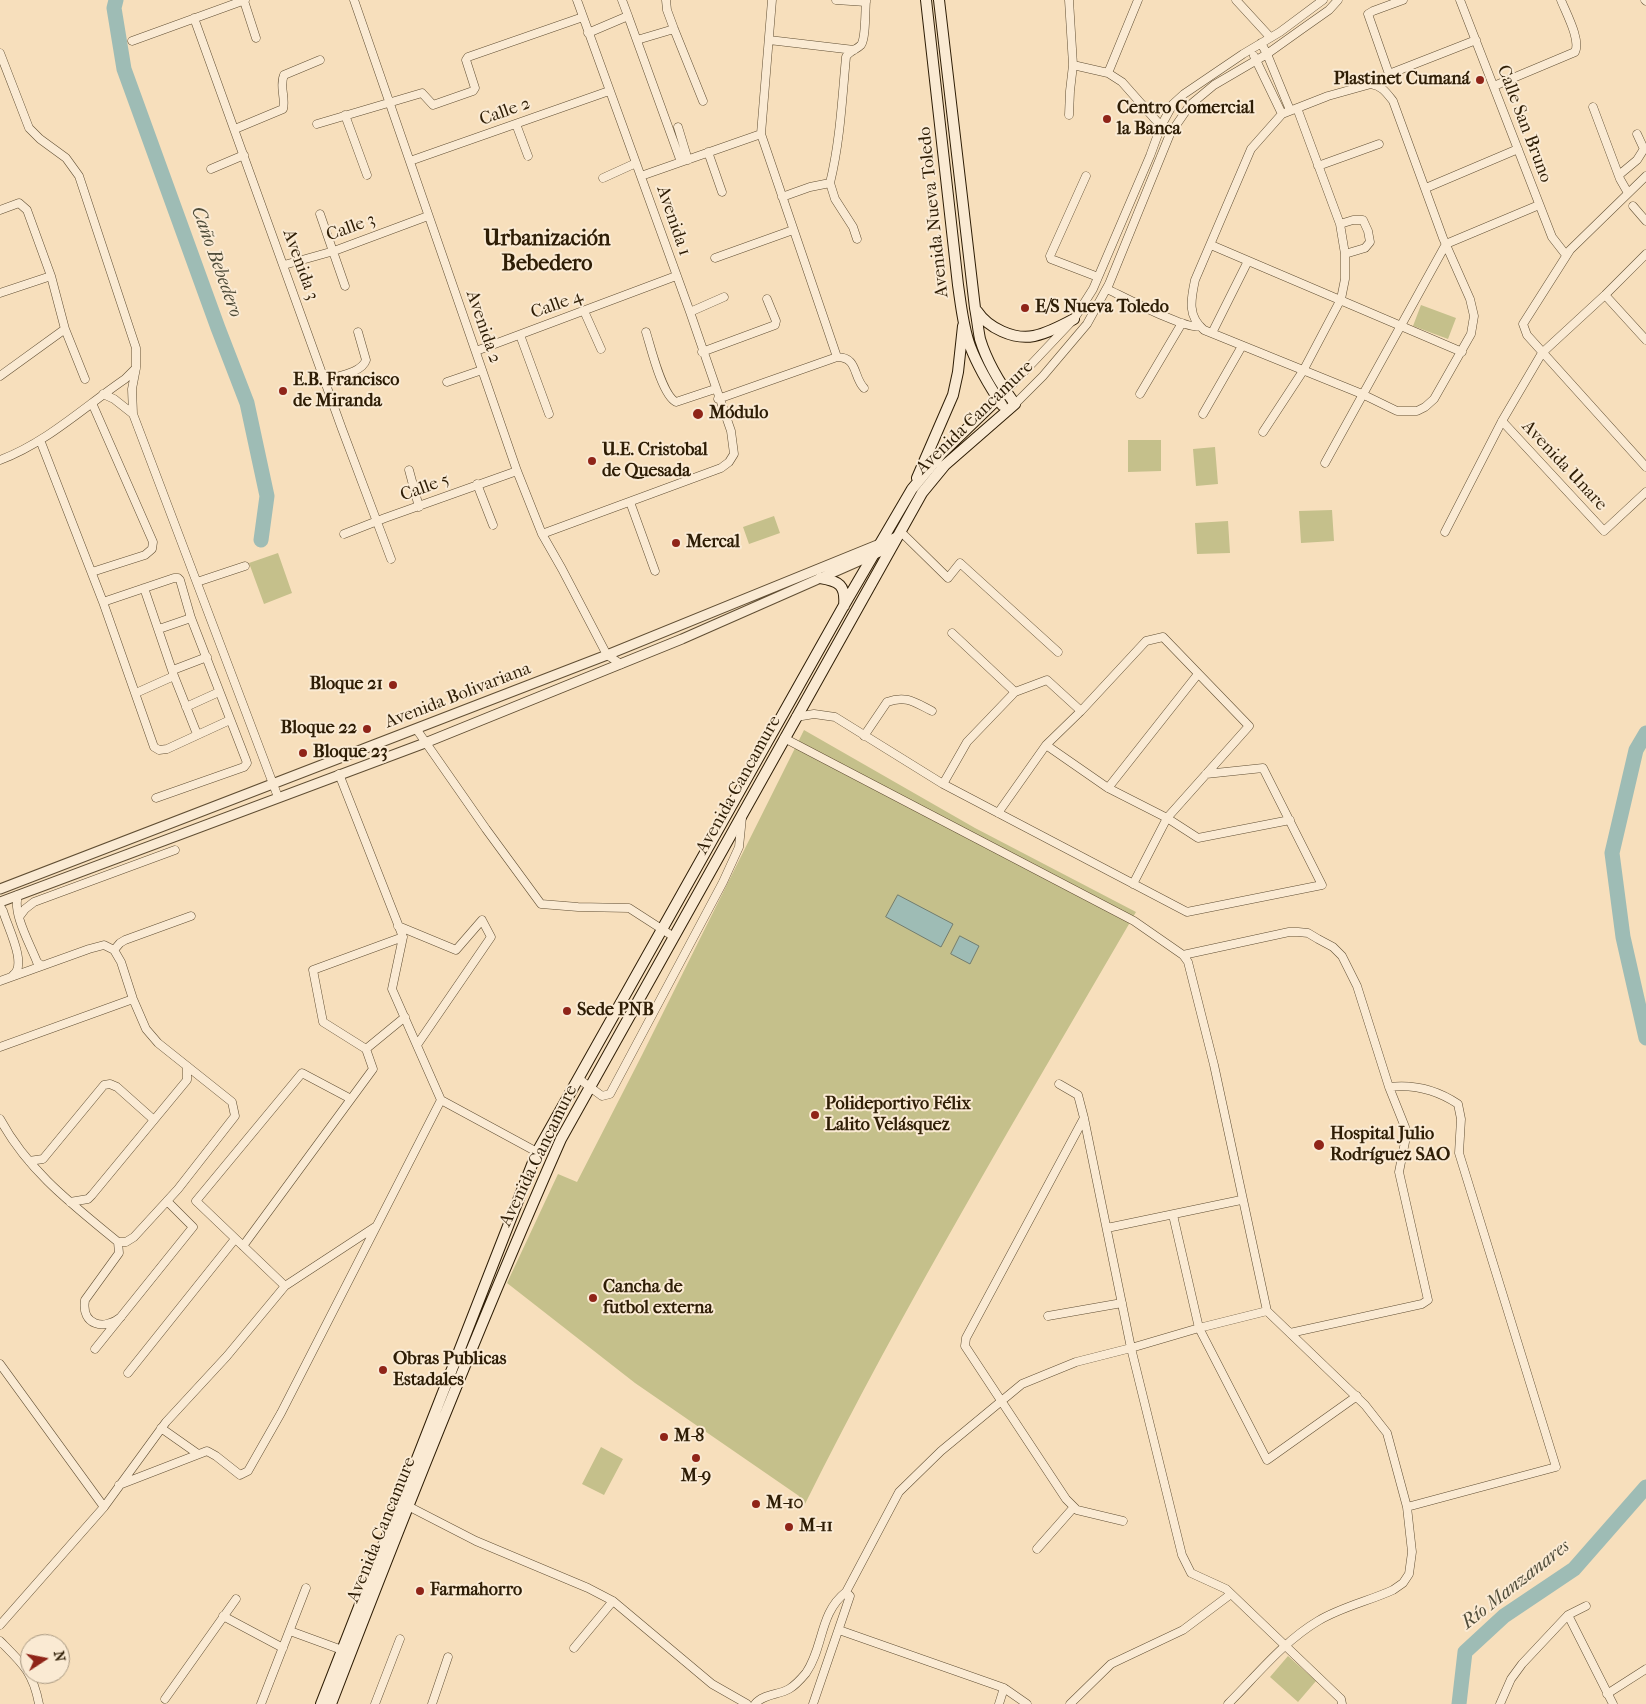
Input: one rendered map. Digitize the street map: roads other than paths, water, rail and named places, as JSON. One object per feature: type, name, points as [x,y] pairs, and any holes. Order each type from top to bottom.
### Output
[{"type":"main road","name":"Avenida Nueva Toledo","points":[[926,0],[963,317],[970,345],[982,372],[1006,412]]},
{"type":"main road","name":"Avenida Nueva Toledo","points":[[939,0],[980,339],[992,366],[1015,404]]},
{"type":"main road","points":[[975,308],[982,320],[996,328],[1021,336],[1032,337],[1074,319]]},
{"type":"main road","points":[[912,489],[953,395],[958,372],[963,317]]},
{"type":"main road","name":"Avenida Cancamure","points":[[331,1704],[404,1504],[537,1152],[880,542],[912,489],[941,454],[1006,391]]},
{"type":"main road","name":"Avenida Cancamure","points":[[321,1704],[404,1504],[561,1139],[922,493],[946,465],[1015,404]]},
{"type":"main road","points":[[820,578],[840,585],[844,590],[844,607]]},
{"type":"street","points":[[132,41],[244,0],[256,38]]},
{"type":"street","name":"Avenida 2","points":[[354,0],[517,471],[542,534],[562,568],[607,655]]},
{"type":"street","name":"Avenida 1","points":[[577,0],[690,312],[702,352],[731,431],[734,454],[729,462],[721,468],[630,502]]},
{"type":"street","points":[[622,0],[685,161]]},
{"type":"street","points":[[666,0],[667,10],[703,101]]},
{"type":"street","points":[[772,0],[761,134],[837,357]]},
{"type":"street","points":[[836,0],[866,1],[863,42],[859,48],[847,54],[846,58],[840,125],[830,183],[835,199],[853,227],[858,239]]},
{"type":"street","points":[[1069,0],[1074,64],[1069,115]]},
{"type":"street","points":[[1108,73],[1138,0]]},
{"type":"street","points":[[1236,0],[1270,37],[1280,32],[1323,0]]},
{"type":"street","name":"Avenida Cancamure","points":[[1015,404],[1043,376],[1087,324],[1107,289],[1170,134],[1190,105],[1214,85],[1267,54],[1329,10],[1338,0]]},
{"type":"street","points":[[1389,74],[1368,14],[1403,0]]},
{"type":"street","name":"Calle San Bruno","points":[[1460,0],[1552,237],[1566,255]]},
{"type":"street","points":[[1494,86],[1575,52],[1578,46],[1576,38],[1561,0]]},
{"type":"street","points":[[588,33],[628,16]]},
{"type":"street","points":[[317,124],[422,93],[433,104],[473,91],[475,88],[466,60],[468,57],[583,17]]},
{"type":"street","name":"Avenida 3","points":[[194,18],[391,559]]},
{"type":"street","points":[[637,40],[674,29]]},
{"type":"street","name":"Avenida Cancamure","points":[[1006,391],[1074,319],[1098,277],[1161,126],[1173,104],[1184,94],[1270,37]]},
{"type":"street","points":[[769,40],[854,50]]},
{"type":"street","points":[[1378,85],[1389,74],[1476,40]]},
{"type":"street","points":[[1261,43],[1294,109],[1318,166],[1340,224],[1345,254],[1345,279],[1341,299],[1303,370],[1263,432]]},
{"type":"street","points":[[1250,50],[1282,114]]},
{"type":"street","points":[[0,53],[29,128],[40,139],[66,158],[79,176],[136,348],[136,368],[132,389],[134,414],[278,797]]},
{"type":"street","points":[[235,129],[283,108],[282,80],[284,75],[320,60]]},
{"type":"street","points":[[1074,64],[1108,73],[1122,82],[1161,126]]},
{"type":"street","points":[[1264,79],[1275,74]]},
{"type":"street","points":[[1371,84],[1378,85],[1393,101],[1446,244],[1470,299],[1474,316],[1471,334],[1434,398],[1425,406],[1416,410],[1397,411],[1362,394],[1212,333],[1200,326],[1192,313],[1190,302],[1195,280],[1251,149],[1282,114],[1328,96],[1371,84]]},
{"type":"street","name":"Calle 2","points":[[410,161],[609,91]]},
{"type":"street","points":[[1593,106],[1628,193]]},
{"type":"street","points":[[345,115],[367,175]]},
{"type":"street","points":[[516,124],[528,156]]},
{"type":"street","points":[[678,127],[685,161]]},
{"type":"street","points":[[641,176],[761,134]]},
{"type":"street","points":[[1619,174],[1641,155],[1644,149],[1637,134]]},
{"type":"street","points":[[1318,166],[1379,144]]},
{"type":"street","points":[[1426,188],[1518,149]]},
{"type":"street","points":[[708,152],[722,192]]},
{"type":"street","points":[[211,169],[244,155]]},
{"type":"street","points":[[603,178],[636,163]]},
{"type":"street","points":[[1086,176],[1050,256],[1051,259],[1098,277]]},
{"type":"street","points":[[1646,176],[1566,255],[1524,324],[1527,335],[1646,467]]},
{"type":"street","points":[[782,196],[830,183]]},
{"type":"street","points":[[0,210],[19,203],[27,210],[50,276],[65,329],[85,379]]},
{"type":"street","points":[[1325,463],[1446,244],[1540,205]]},
{"type":"street","points":[[1633,206],[1646,221]]},
{"type":"street","points":[[320,214],[345,286]]},
{"type":"street","name":"Calle 3","points":[[284,266],[334,251],[428,216]]},
{"type":"street","points":[[1340,224],[1353,220],[1363,220],[1370,242],[1365,248],[1345,254]]},
{"type":"street","points":[[715,258],[793,230]]},
{"type":"street","points":[[1211,245],[1462,352]]},
{"type":"street","points":[[1445,532],[1502,421],[1542,352],[1605,295],[1646,254]]},
{"type":"street","points":[[1212,333],[1248,261]]},
{"type":"street","points":[[0,293],[50,276]]},
{"type":"street","name":"Calle 4","points":[[476,352],[676,276]]},
{"type":"street","points":[[1107,289],[1194,327],[1200,326]]},
{"type":"street","points":[[1605,295],[1646,340]]},
{"type":"street","points":[[690,312],[724,297]]},
{"type":"street","points":[[702,352],[775,325],[776,321],[767,300]]},
{"type":"street","points":[[584,311],[601,349]]},
{"type":"street","points":[[1140,394],[1182,322]]},
{"type":"street","points":[[0,376],[65,329]]},
{"type":"street","points":[[325,380],[358,369],[365,364],[366,360],[358,332]]},
{"type":"street","points":[[646,332],[665,387],[673,400],[676,402],[715,389]]},
{"type":"street","points":[[520,335],[549,414]]},
{"type":"street","points":[[1202,414],[1242,346]]},
{"type":"street","points":[[718,398],[837,357],[845,358],[851,363],[855,368],[858,382],[864,388]]},
{"type":"street","points":[[0,460],[16,454],[40,440],[125,379],[136,368]]},
{"type":"street","points":[[446,382],[482,370]]},
{"type":"street","points":[[103,394],[114,399],[134,414]]},
{"type":"street","points":[[92,403],[153,542],[152,549],[146,555],[92,572]]},
{"type":"street","name":"Avenida Unare","points":[[1502,421],[1604,531],[1646,492]]},
{"type":"street","points":[[40,440],[92,572],[154,746],[159,750],[167,749],[230,720]]},
{"type":"street","points":[[409,470],[419,507]]},
{"type":"street","name":"Calle 5","points":[[344,534],[517,471]]},
{"type":"street","points":[[477,484],[493,525]]},
{"type":"street","points":[[542,534],[630,502],[655,571]]},
{"type":"street","points":[[898,534],[948,578],[960,563],[1058,652]]},
{"type":"street","name":"Avenida Bolivariana","points":[[0,889],[417,730],[607,655],[898,534]]},
{"type":"street","name":"Avenida Bolivariana","points":[[0,902],[425,743],[682,639],[891,547]]},
{"type":"street","points":[[197,582],[245,566]]},
{"type":"street","points":[[103,602],[178,578],[180,580],[191,618],[247,763],[244,767],[156,798]]},
{"type":"street","points":[[144,588],[196,734]]},
{"type":"street","points":[[158,629],[191,618]]},
{"type":"street","points":[[952,632],[1016,692]]},
{"type":"street","points":[[998,813],[1046,745],[1081,711],[1146,641],[1164,638],[1249,726],[1167,818],[1133,884]]},
{"type":"street","points":[[603,671],[607,655],[621,664]]},
{"type":"street","points":[[136,693],[207,657]]},
{"type":"street","points":[[1108,788],[1198,674]]},
{"type":"street","points":[[942,784],[966,742],[1016,692],[1047,680],[1081,711]]},
{"type":"street","points":[[186,707],[219,692]]},
{"type":"street","points":[[864,736],[887,702],[910,699],[932,710]]},
{"type":"street","points":[[796,717],[814,714],[835,717],[942,784],[1187,912],[1322,884],[1263,768],[1206,774]]},
{"type":"street","points":[[417,730],[541,904],[630,908],[674,937]]},
{"type":"street","points":[[784,738],[1134,921],[1183,954],[1190,970],[1214,1065],[1241,1200],[1266,1311],[1357,1396],[1387,1434],[1406,1507],[1412,1552],[1409,1574],[1403,1583],[1393,1590],[1320,1619],[1286,1646],[1228,1704]]},
{"type":"street","points":[[1046,745],[1108,788],[1167,818],[1198,838],[1290,820]]},
{"type":"street","points":[[339,774],[403,937],[392,988],[440,1100],[537,1152]]},
{"type":"street","points":[[745,781],[756,788]]},
{"type":"street","points":[[579,1079],[602,1096],[610,1094],[724,882],[740,843],[742,815]]},
{"type":"street","points":[[3,920],[19,917],[34,902],[175,850]]},
{"type":"street","points":[[18,894],[16,905],[19,917],[37,962],[41,965]]},
{"type":"street","points":[[0,906],[3,920],[19,964],[16,973],[11,976]]},
{"type":"street","points":[[114,950],[125,940],[191,916]]},
{"type":"street","points":[[398,926],[456,950],[482,920],[491,937],[417,1045]]},
{"type":"street","points":[[1183,954],[1289,932],[1308,933],[1333,947],[1342,956],[1357,986],[1389,1087],[1405,1127],[1406,1137],[1400,1172],[1428,1300],[1422,1304],[1290,1333]]},
{"type":"street","points":[[243,1246],[373,1069],[366,1049],[323,1022],[313,970],[403,937]]},
{"type":"street","points":[[0,981],[41,965],[104,946],[114,950],[121,962],[132,999],[146,1029],[158,1043],[232,1102],[235,1116],[168,1202],[134,1237],[126,1242],[118,1242],[48,1183],[10,1138],[0,1119]]},
{"type":"street","points":[[0,1047],[132,999]]},
{"type":"street","points":[[366,1049],[405,1017]]},
{"type":"street","points":[[187,1066],[187,1080]]},
{"type":"street","points":[[285,1286],[196,1201],[302,1073],[351,1099]]},
{"type":"street","points":[[88,1217],[88,1199],[187,1080],[201,1077]]},
{"type":"street","points":[[29,1160],[43,1159],[104,1085],[110,1084],[117,1087],[154,1120]]},
{"type":"street","points":[[1059,1084],[1078,1095],[1131,1348],[1182,1555],[1191,1573],[1226,1589],[1341,1698],[1342,1704]]},
{"type":"street","points":[[1389,1087],[1403,1085],[1428,1089],[1458,1104],[1461,1120],[1459,1153],[1556,1467],[1406,1507]]},
{"type":"street","points":[[119,1485],[207,1451],[211,1452],[240,1475],[248,1471],[281,1413],[440,1100]]},
{"type":"street","points":[[1084,1118],[966,1338],[965,1346],[1066,1499],[1077,1510],[1123,1521]]},
{"type":"street","points":[[70,1202],[88,1199]]},
{"type":"street","points":[[1107,1228],[1241,1200]]},
{"type":"street","points":[[95,1349],[193,1227],[168,1202]]},
{"type":"street","points":[[514,1210],[527,1216]]},
{"type":"street","points":[[1173,1215],[1199,1328],[1266,1460],[1357,1396]]},
{"type":"street","points":[[0,1625],[104,1507],[161,1428],[227,1356],[285,1286],[376,1226]]},
{"type":"street","points":[[128,1373],[235,1239]]},
{"type":"street","points":[[118,1242],[119,1253],[85,1300],[85,1305],[87,1314],[98,1324],[107,1325],[114,1323],[121,1317]]},
{"type":"street","points":[[1048,1316],[1122,1303]]},
{"type":"street","points":[[755,1704],[764,1698],[789,1689],[808,1670],[830,1608],[846,1592],[899,1492],[941,1451],[1022,1384],[1076,1362],[1266,1311]]},
{"type":"street","points":[[0,1364],[104,1507]]},
{"type":"street","points":[[161,1428],[198,1454]]},
{"type":"street","points":[[404,1504],[476,1541],[588,1588],[613,1601],[712,1684],[746,1704]]},
{"type":"street","points":[[1037,1549],[1074,1507]]},
{"type":"street","points":[[261,1704],[306,1588]]},
{"type":"street","points":[[813,1704],[850,1596],[846,1592]]},
{"type":"street","points":[[1070,1704],[1111,1664],[1182,1630],[1231,1594]]},
{"type":"street","points":[[165,1699],[236,1599]]},
{"type":"street","points":[[574,1648],[613,1601]]},
{"type":"street","points":[[1500,1704],[1511,1679],[1522,1664],[1568,1616],[1586,1606]]},
{"type":"street","points":[[224,1616],[283,1648]]},
{"type":"street","points":[[1568,1616],[1613,1704]]},
{"type":"street","points":[[838,1630],[1004,1688],[1027,1704]]},
{"type":"street","points":[[290,1631],[342,1650]]},
{"type":"street","points":[[375,1704],[400,1639]]},
{"type":"street","points":[[0,1641],[25,1666],[36,1691],[39,1704]]},
{"type":"street","points":[[432,1704],[448,1657]]},
{"type":"street","points":[[1607,1694],[1646,1669]]},
{"type":"street","points":[[999,1704],[1004,1688]]},
{"type":"water","points":[[898,895],[953,924],[941,947],[886,917]]},
{"type":"water","points":[[960,936],[979,946],[970,964],[951,954]]},
{"type":"waterway","name":"Caño Bebedero","points":[[116,0],[114,8],[124,69],[247,403],[267,496],[261,540]]},
{"type":"waterway","name":"Río Manzanares","points":[[1646,733],[1636,750],[1612,853],[1623,937],[1646,1038]]},
{"type":"waterway","name":"Río Manzanares","points":[[1459,1704],[1465,1652],[1504,1616],[1574,1569],[1646,1487]]},
{"type":"place","name":"Plastinet Cumaná","points":[[1480,80]]},
{"type":"place","name":"Centro Comercial la Banca","points":[[1107,119]]},
{"type":"place","name":"E/S Nueva Toledo","points":[[1025,308]]},
{"type":"place","name":"E.B. Francisco de Miranda","points":[[283,391]]},
{"type":"place","name":"Módulo","points":[[698,414]]},
{"type":"place","name":"U.E. Cristobal de Quesada","points":[[592,461]]},
{"type":"place","name":"Mercal","points":[[676,543]]},
{"type":"place","name":"Bloque 21","points":[[393,685]]},
{"type":"place","name":"Bloque 22","points":[[367,729]]},
{"type":"place","name":"Bloque 23","points":[[303,753]]},
{"type":"place","name":"Sede PNB","points":[[567,1011]]},
{"type":"place","name":"Polideportivo Félix Lalito Velásquez","points":[[815,1115]]},
{"type":"place","name":"Hospital Julio Rodríguez SAO","points":[[1319,1145]]},
{"type":"place","name":"Cancha de futbol externa","points":[[593,1298]]},
{"type":"place","name":"Obras Publicas Estadales","points":[[383,1370]]},
{"type":"place","name":"M-8","points":[[664,1437]]},
{"type":"place","name":"M-9","points":[[696,1458]]},
{"type":"place","name":"M-10","points":[[756,1504]]},
{"type":"place","name":"M-11","points":[[789,1527]]},
{"type":"place","name":"Farmahorro","points":[[420,1591]]},
{"type":"district","name":"Urbanización Bebedero","points":[[547,252]]}]
